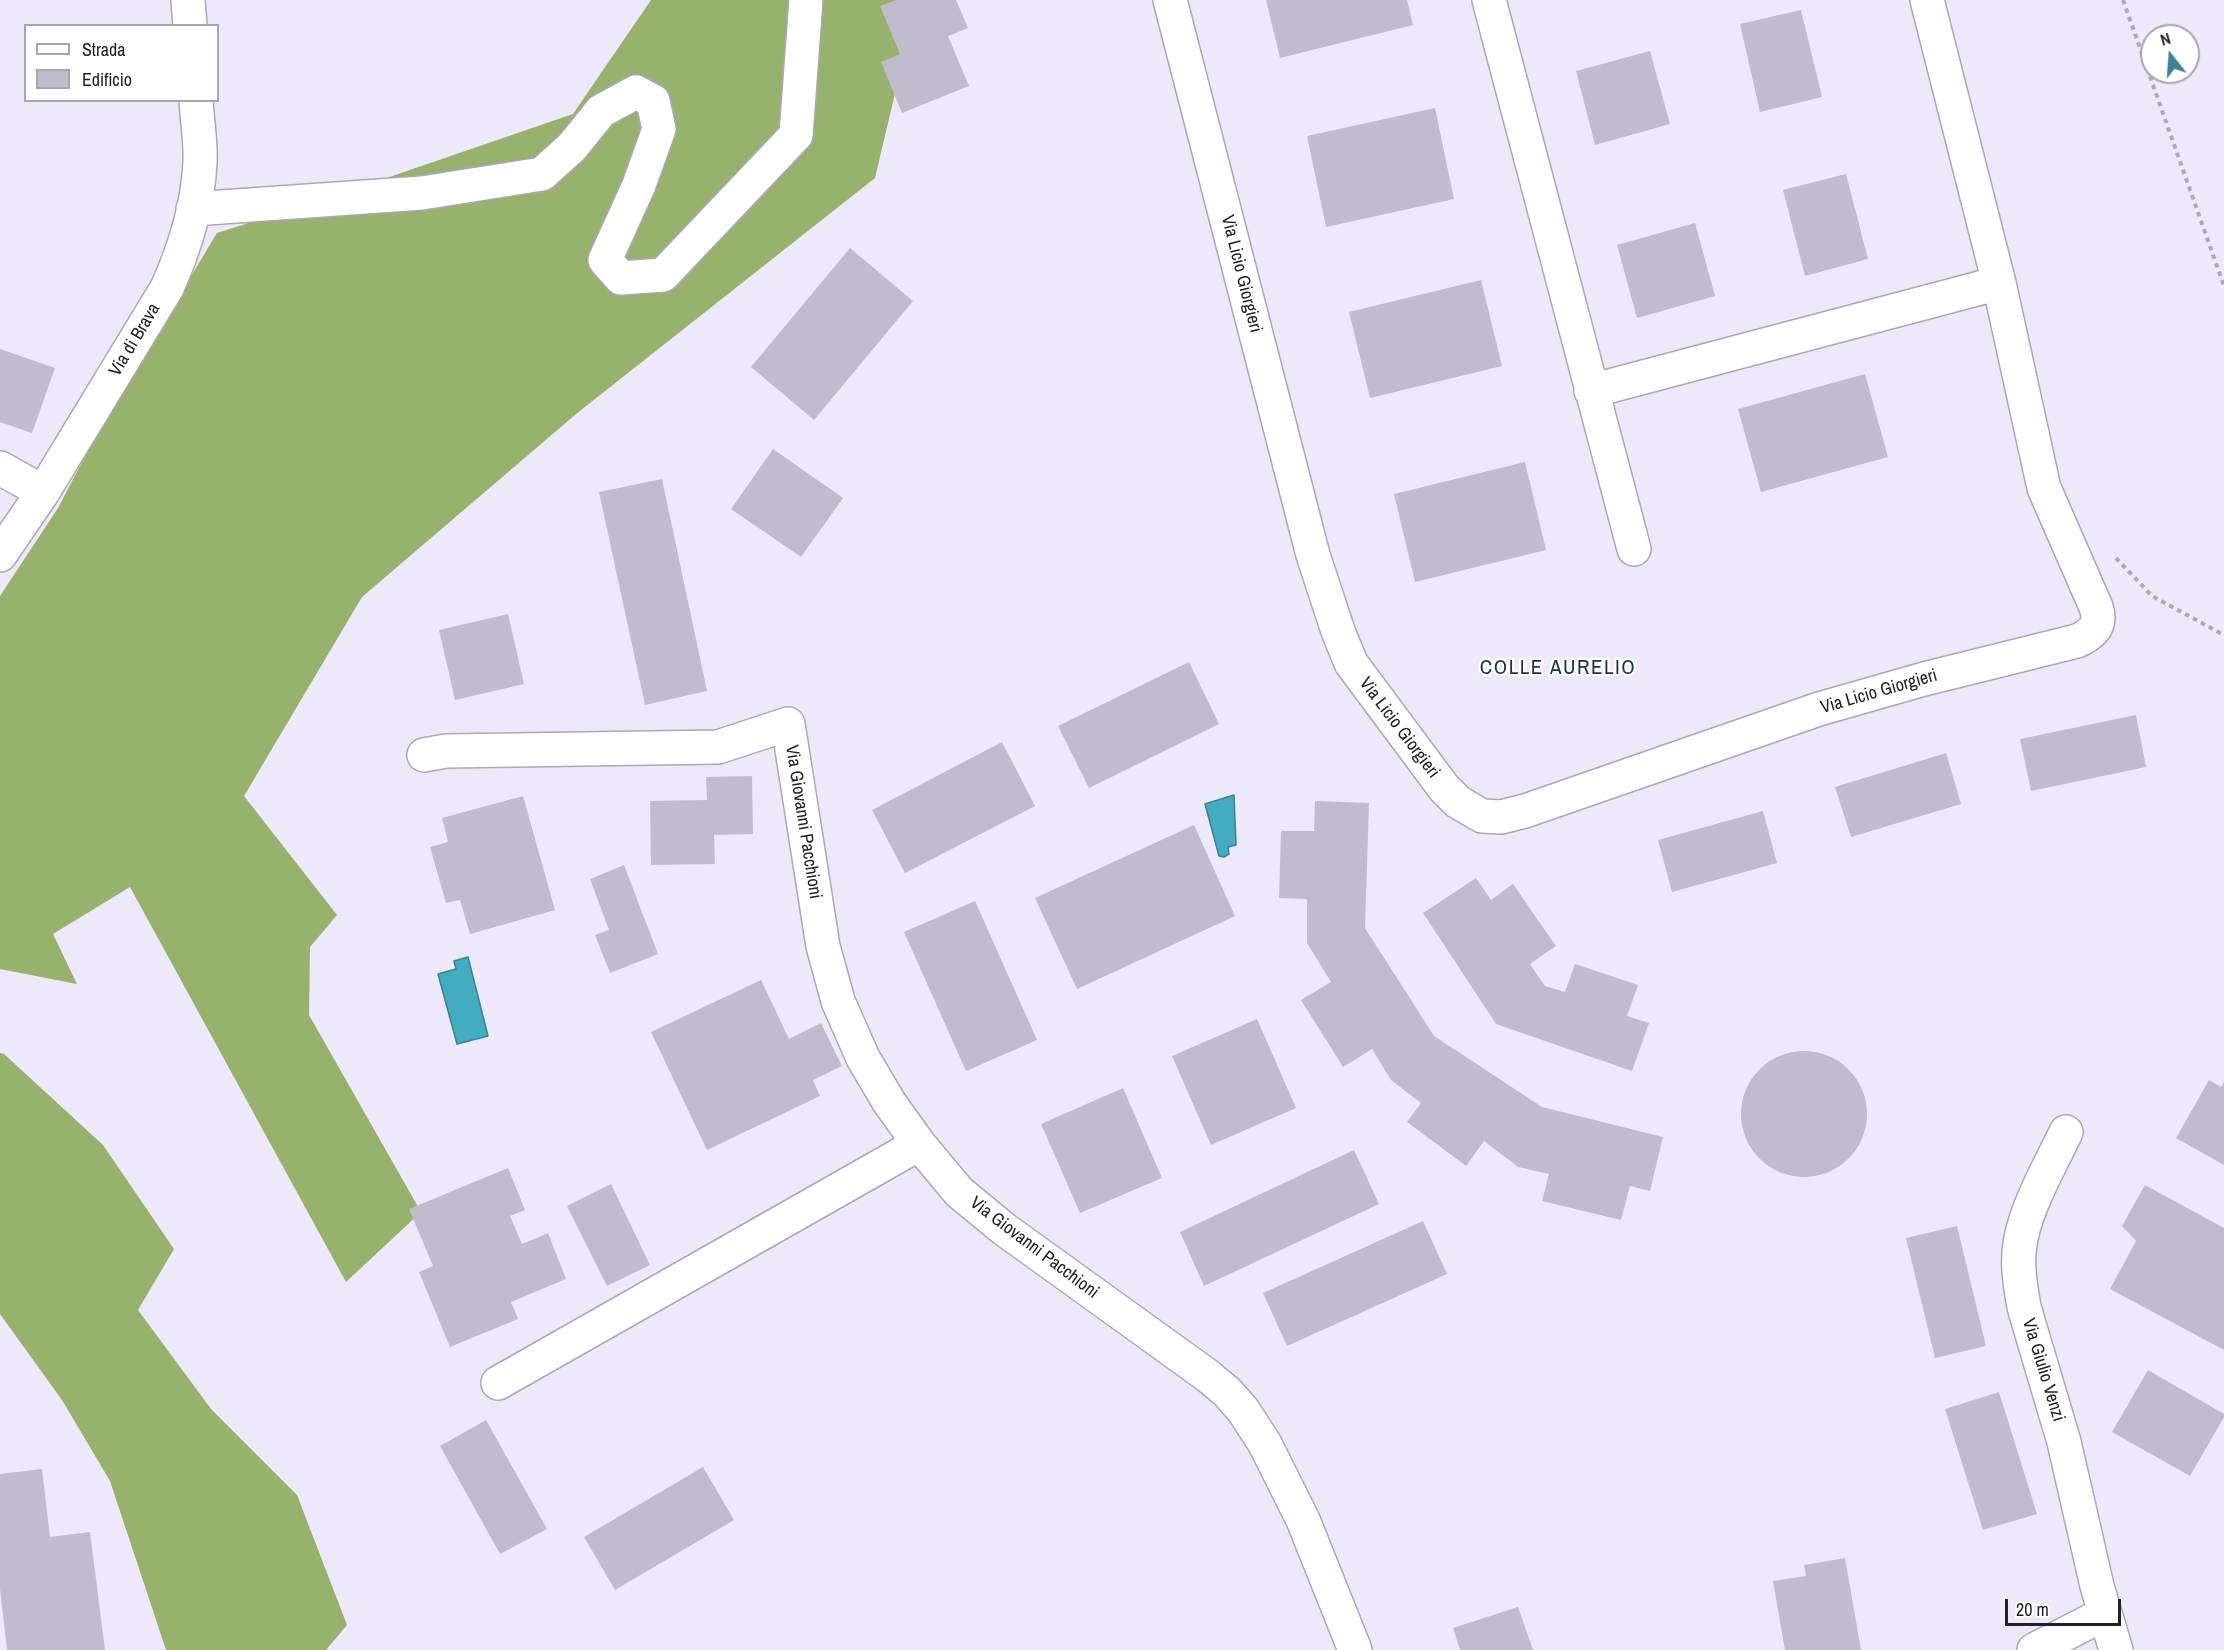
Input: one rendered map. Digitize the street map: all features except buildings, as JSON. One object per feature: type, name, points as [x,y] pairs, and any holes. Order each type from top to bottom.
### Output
[{"type":"street","points":[[188,0],[190,24]]},
{"type":"street","points":[[193,209],[422,193],[542,174],[572,147],[601,111],[636,92],[653,101],[658,129],[639,185],[605,260],[621,278],[663,275],[796,135],[806,0]]},
{"type":"street","name":"Via Licio Giorgieri","points":[[1170,0],[1313,555],[1338,631],[1351,663],[1367,685],[1444,788],[1473,813],[1490,817],[1514,814],[1819,709],[1924,679],[2077,641],[2088,636],[2096,628],[2099,618],[2096,607],[2044,488],[1999,283]]},
{"type":"street","points":[[1489,0],[1634,549]]},
{"type":"street","points":[[1591,391],[1999,283],[1927,0]]},
{"type":"street","name":"Via di Brava","points":[[0,555],[43,492],[167,288],[182,255],[193,209],[200,159],[196,102]]},
{"type":"street","points":[[0,468],[43,492]]},
{"type":"street","name":"Via Giovanni Pacchioni","points":[[424,755],[480,751],[718,747],[788,724],[823,946],[838,1001],[863,1058],[889,1102],[919,1144],[959,1192],[1004,1229],[1208,1376],[1243,1410],[1265,1444],[1303,1520],[1355,1650]]},
{"type":"street","name":"Via Giulio Venzi","points":[[2066,1132],[2026,1220],[2021,1239],[2020,1284],[2024,1307],[2064,1442],[2104,1614],[2116,1650]]},
{"type":"street","points":[[498,1383],[919,1144]]},
{"type":"street","points":[[2034,1650],[2104,1614]]},
{"type":"path","points":[[2123,0],[2224,286]]},
{"type":"path","points":[[2113,555],[2152,596],[2224,635]]},
{"type":"green space","points":[[651,0],[917,0],[875,178],[576,414],[362,597],[244,796],[337,915],[310,947],[309,1015],[421,1212],[346,1282],[130,887],[53,934],[77,984],[0,969],[0,596],[58,508],[103,422],[217,233],[337,195],[573,114]]},
{"type":"green space","points":[[0,1053],[4,1054],[103,1145],[174,1249],[138,1310],[211,1409],[297,1495],[347,1625],[326,1650],[166,1650],[110,1481],[62,1400],[0,1314]]},
{"type":"water","points":[[1234,795],[1236,845],[1228,847],[1229,854],[1224,857],[1219,856],[1205,804]]},
{"type":"water","points":[[468,957],[488,1036],[457,1044],[438,974],[456,969],[454,961]]},
{"type":"district","name":"COLLE AURELIO","points":[[1558,668]]}]
